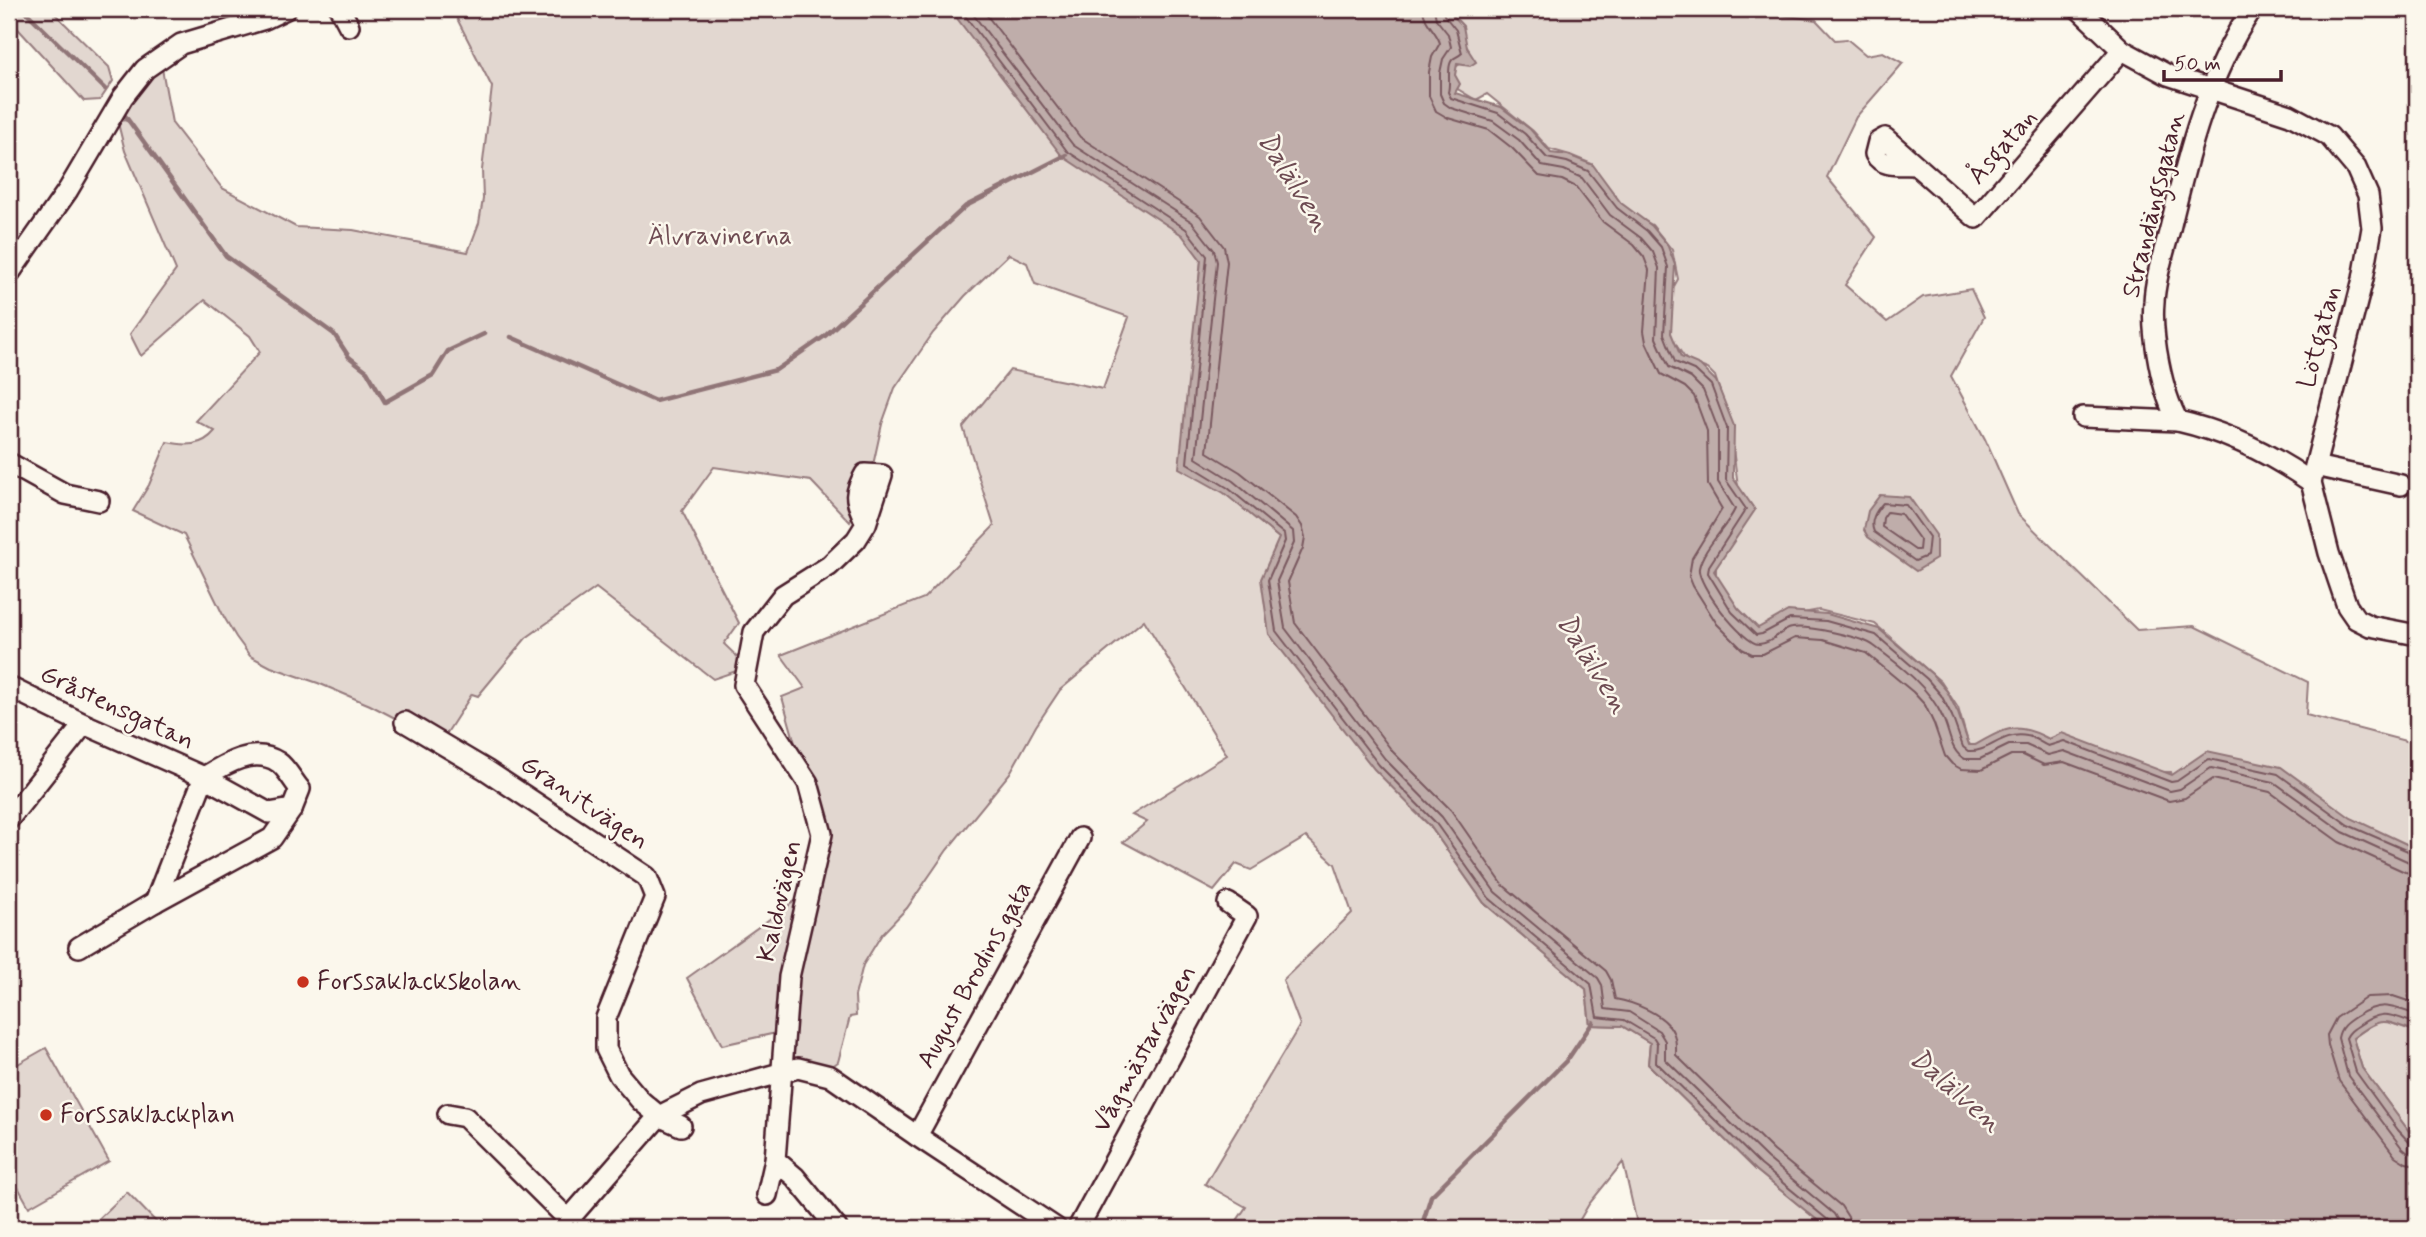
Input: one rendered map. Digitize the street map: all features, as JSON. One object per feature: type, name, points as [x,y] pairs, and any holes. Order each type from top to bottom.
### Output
[{"type":"street","points":[[9,274],[68,190],[123,97],[145,69],[181,44],[265,19],[286,9]]},
{"type":"street","name":"Lötgatan","points":[[2079,9],[2122,50],[2168,75],[2290,116],[2329,136],[2356,168],[2368,195],[2372,228],[2363,279],[2313,474],[2329,553],[2347,606],[2356,619],[2370,626],[2417,635]]},
{"type":"street","name":"Strandängsgatan","points":[[2179,421],[2170,406],[2154,335],[2154,301],[2182,181],[2210,89],[2243,21],[2252,9]]},
{"type":"street","name":"Åsgatan","points":[[1885,138],[1976,218],[2122,50]]},
{"type":"street","points":[[2083,416],[2179,421],[2200,426],[2313,474],[2401,485]]},
{"type":"street","points":[[9,463],[65,494],[99,501]]},
{"type":"street","name":"Kaldovägen","points":[[766,1195],[775,1160],[789,977],[822,834],[808,783],[744,685],[754,632],[783,595],[829,566],[856,540],[866,524],[856,489],[865,474],[882,475]]},
{"type":"street","name":"Gråstensgatan","points":[[9,687],[84,724],[204,777],[269,813],[292,809],[300,789],[278,762],[255,755],[227,762],[204,777]]},
{"type":"street","name":"Granitvägen","points":[[405,722],[508,784],[647,877],[654,897],[606,1018],[606,1049],[619,1075],[641,1101],[659,1116],[681,1126]]},
{"type":"street","points":[[9,819],[84,724]]},
{"type":"street","points":[[155,902],[204,777]]},
{"type":"street","points":[[79,947],[272,838],[292,809]]},
{"type":"street","name":"August Brodins gata","points":[[916,1136],[1080,838]]},
{"type":"street","name":"Vågmästarvägen","points":[[1077,1228],[1247,916],[1228,903]]},
{"type":"street","points":[[448,1114],[465,1117],[569,1225],[659,1116],[701,1095],[798,1068],[830,1076],[1056,1228]]},
{"type":"street","points":[[775,1160],[795,1177],[837,1228]]},
{"type":"green space","points":[[9,9],[50,9],[109,67],[113,81],[100,100],[84,101],[9,19]]},
{"type":"green space","name":"Älvravinerna","points":[[452,9],[984,9],[1174,222],[1201,260],[1197,300],[1218,487],[1279,538],[1414,811],[1430,826],[1484,903],[1586,989],[1590,1025],[1622,1026],[1650,1043],[1648,1064],[1756,1170],[1827,1228],[1638,1228],[1623,1162],[1589,1204],[1575,1228],[1232,1228],[1246,1207],[1205,1184],[1300,1025],[1283,980],[1352,913],[1335,864],[1306,837],[1251,870],[1236,864],[1214,891],[1123,842],[1147,822],[1132,815],[1227,755],[1144,620],[1060,690],[1010,773],[947,850],[907,908],[882,934],[863,965],[855,996],[856,1016],[850,1017],[838,1062],[827,1070],[791,1060],[794,1029],[722,1045],[687,978],[820,883],[804,775],[782,697],[805,688],[781,655],[924,598],[994,526],[963,427],[1010,370],[1103,389],[1129,317],[1035,284],[1027,263],[1009,254],[965,296],[933,333],[895,388],[882,424],[870,479],[850,522],[811,481],[714,467],[682,511],[739,623],[724,644],[748,667],[713,679],[596,588],[526,638],[478,696],[472,694],[441,742],[370,705],[271,667],[250,656],[224,617],[184,535],[133,511],[149,485],[167,442],[193,444],[210,436],[215,431],[196,421],[260,352],[250,336],[205,300],[141,356],[130,334],[176,270],[125,151],[118,123],[124,120],[129,122],[122,106],[161,63],[172,123],[222,188],[296,227],[353,230],[468,252],[479,223],[483,199],[482,170],[492,87]]},
{"type":"green space","points":[[1448,9],[1770,9],[1774,14],[1816,20],[1835,40],[1847,39],[1866,55],[1883,52],[1903,63],[1856,117],[1827,177],[1876,237],[1845,285],[1887,322],[1923,297],[1971,289],[1984,317],[1951,376],[1985,439],[2018,514],[2137,630],[2194,626],[2308,682],[2306,715],[2417,744],[2417,856],[2172,776],[2171,772],[1990,770],[1968,742],[1958,708],[1941,682],[1875,624],[1819,610],[1782,617],[1757,631],[1737,624],[1716,575],[1716,564],[1738,486],[1729,420],[1715,376],[1708,369],[1687,361],[1672,339],[1663,306],[1678,279],[1672,250],[1652,225],[1625,210],[1610,193],[1592,164],[1549,149],[1533,131],[1487,94],[1476,100],[1456,88],[1451,70],[1466,60],[1469,50]]},
{"type":"green space","points":[[2376,1022],[2388,1022],[2417,1032],[2417,1142],[2362,1068],[2353,1038]]},
{"type":"green space","name":"Forssaklackplan","points":[[46,1048],[109,1161],[29,1207],[9,1171],[9,1069]]},
{"type":"green space","points":[[127,1192],[162,1228],[89,1228]]},
{"type":"water","name":"Dalälven","points":[[952,9],[1447,9],[1463,26],[1467,48],[1476,62],[1470,66],[1457,64],[1455,75],[1460,84],[1455,93],[1501,107],[1530,129],[1551,153],[1568,155],[1593,165],[1621,203],[1652,226],[1667,244],[1675,265],[1671,333],[1681,357],[1700,365],[1716,381],[1734,426],[1733,478],[1755,510],[1714,571],[1738,608],[1758,628],[1788,611],[1827,614],[1879,629],[1932,674],[1947,691],[1969,745],[1975,745],[2003,731],[2019,729],[2038,733],[2049,739],[2062,733],[2172,775],[2207,751],[2281,767],[2351,818],[2417,849],[2417,1032],[2384,1022],[2371,1026],[2353,1038],[2362,1068],[2417,1142],[2417,1228],[1827,1228],[1756,1170],[1648,1064],[1650,1043],[1622,1026],[1590,1025],[1586,989],[1484,903],[1430,826],[1374,769],[1269,634],[1261,579],[1279,538],[1224,493],[1179,468],[1201,260],[1182,235],[1062,156]]},
{"type":"water","points":[[1880,495],[1909,497],[1936,535],[1936,559],[1916,571],[1868,537],[1864,530],[1868,511]]},
{"type":"waterway","points":[[23,9],[105,89]]},
{"type":"waterway","points":[[126,117],[226,256],[334,334],[349,357],[367,371],[385,402],[433,375],[448,351],[484,334]]},
{"type":"waterway","points":[[511,337],[655,401],[776,370],[825,336],[966,206],[1066,155]]},
{"type":"waterway","points":[[1421,1228],[1431,1196],[1568,1059],[1593,1022]]},
{"type":"place","name":"Forssaklackskolan","points":[[303,982]]},
{"type":"place","name":"Forssaklackplan","points":[[46,1115]]}]
